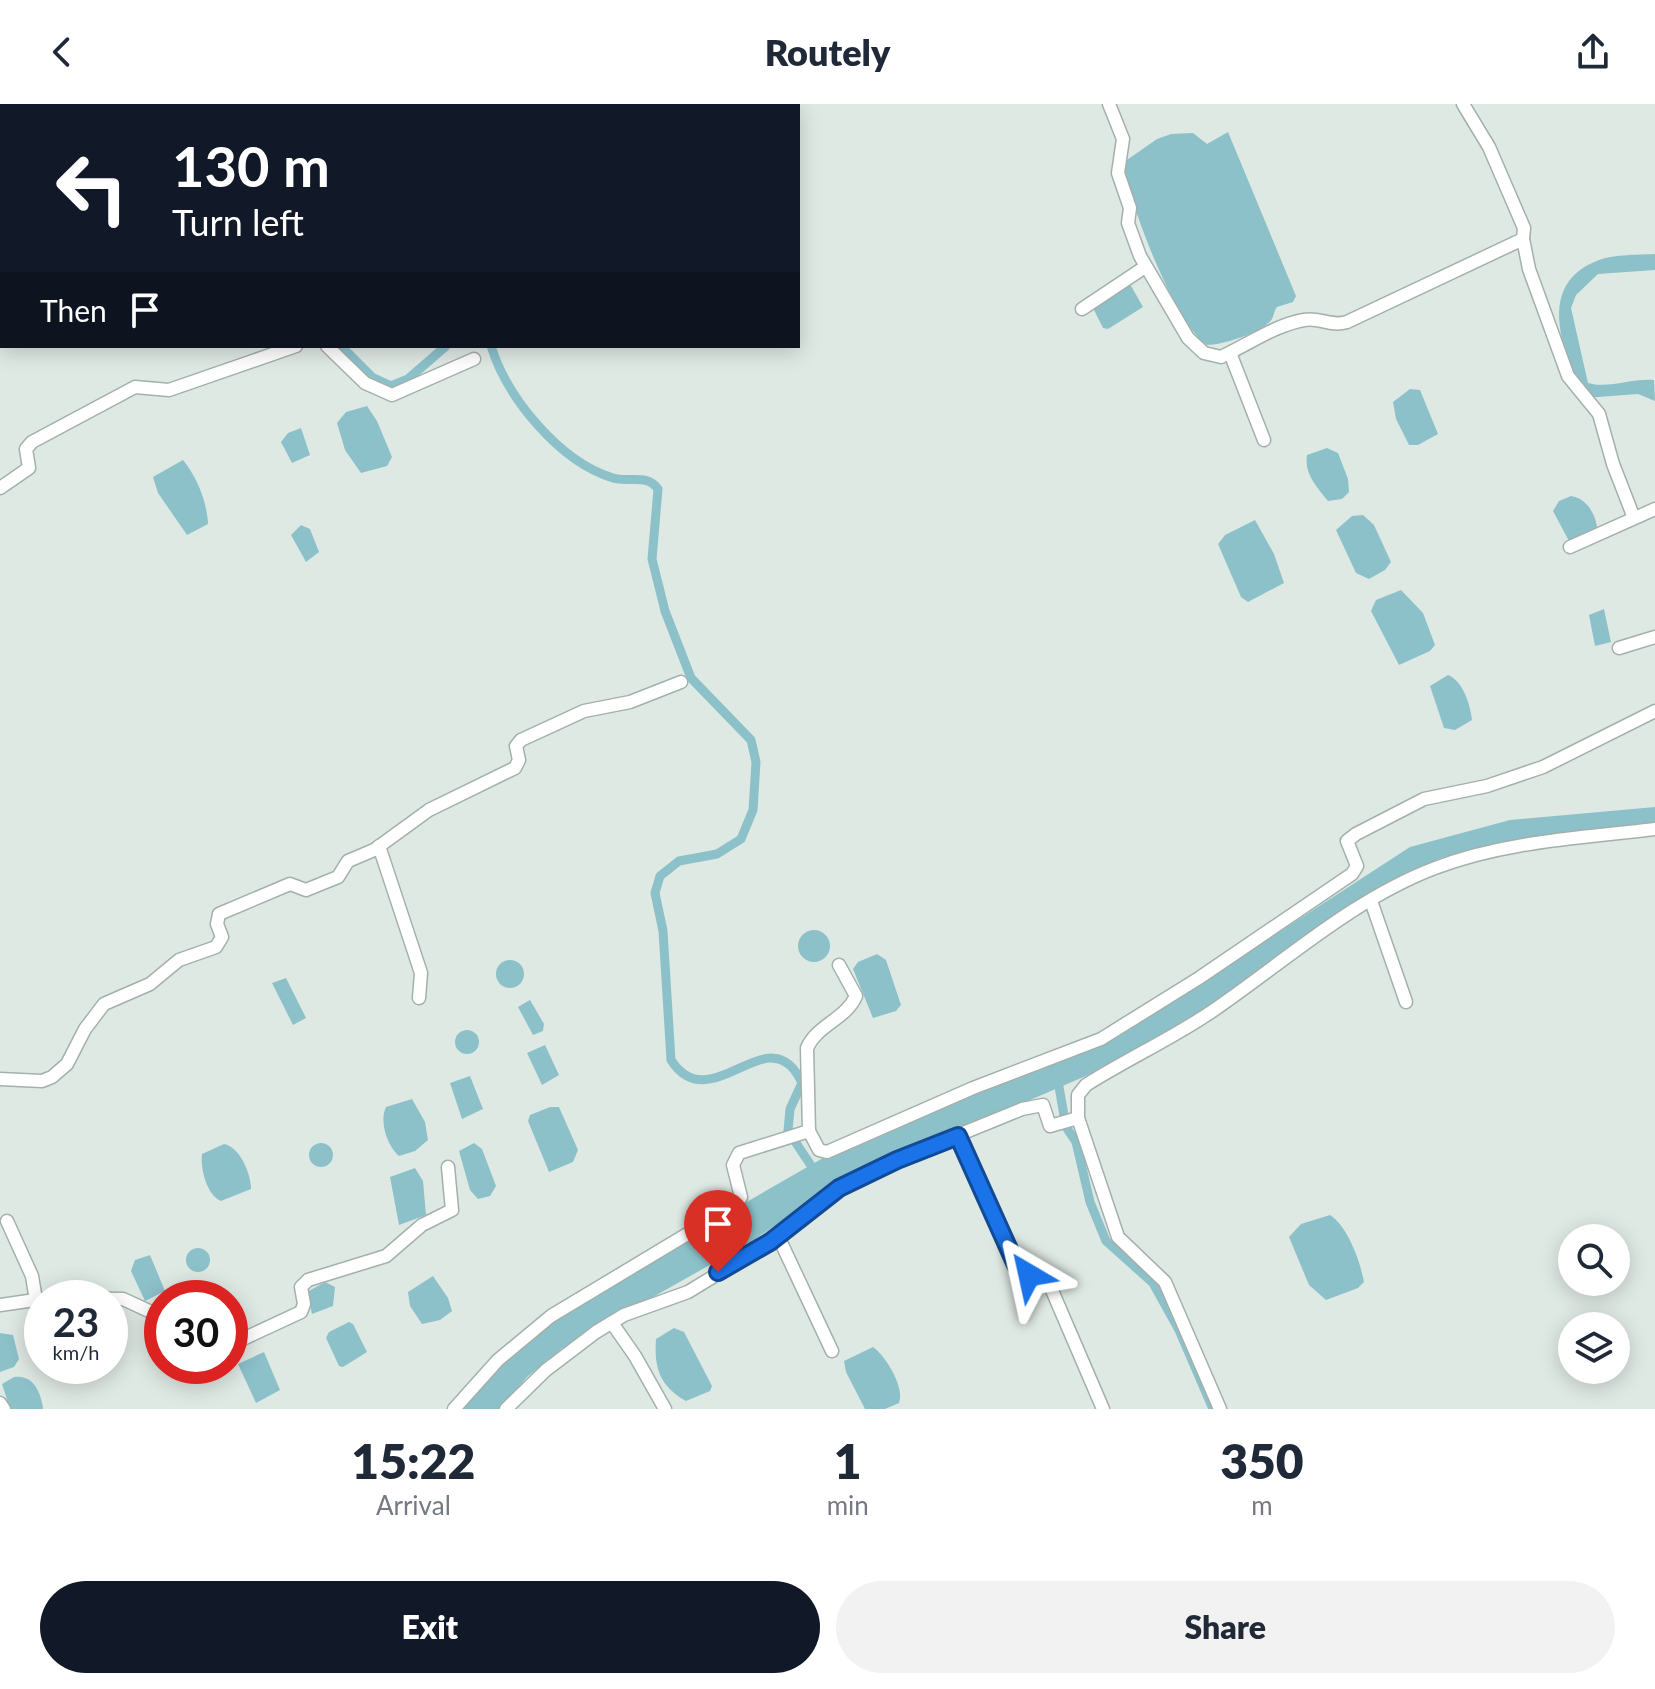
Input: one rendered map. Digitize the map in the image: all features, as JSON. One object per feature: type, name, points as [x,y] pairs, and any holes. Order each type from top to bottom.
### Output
[{"type":"street","points":[[1109,104],[1123,139],[1118,173],[1130,208],[1128,223],[1145,267],[1196,347],[1213,357],[1230,353],[1299,321],[1320,320],[1333,325],[1347,322],[1523,239]]},
{"type":"street","points":[[1463,104],[1489,147],[1499,177],[1524,228],[1529,269],[1568,376],[1599,414],[1613,464],[1634,518]]},
{"type":"street","points":[[1082,309],[1145,267]]},
{"type":"street","points":[[0,488],[29,468],[26,449],[32,442],[135,387],[169,390],[290,348]]},
{"type":"street","points":[[329,348],[365,383],[392,395],[474,359]]},
{"type":"street","points":[[1230,353],[1264,440]]},
{"type":"street","points":[[1570,547],[1655,509]]},
{"type":"street","points":[[1619,648],[1655,637]]},
{"type":"street","points":[[0,1079],[42,1081],[52,1077],[67,1064],[85,1029],[104,1004],[150,984],[179,960],[216,947],[222,937],[217,924],[219,914],[290,884],[306,890],[330,882],[338,877],[348,861],[379,846],[429,810],[515,768],[519,760],[516,746],[521,740],[584,711],[630,702],[681,682]]},
{"type":"street","points":[[839,965],[856,996],[852,1005],[812,1037],[807,1048],[806,1132],[819,1150],[827,1152],[973,1088],[1091,1043],[1199,978],[1352,874],[1357,866],[1347,841],[1356,834],[1424,799],[1487,786],[1543,767],[1655,711]]},
{"type":"street","points":[[1220,1409],[1165,1282],[1118,1237],[1076,1119],[1078,1095],[1086,1085],[1203,1017],[1371,901],[1418,875],[1471,857],[1546,841],[1655,829]]},
{"type":"street","points":[[379,846],[421,973],[419,998]]},
{"type":"street","points":[[1371,901],[1406,1002]]},
{"type":"street","points":[[506,1409],[546,1370],[624,1315],[688,1292],[778,1236],[839,1188],[897,1160],[1037,1106],[1046,1107],[1050,1126],[1076,1119]]},
{"type":"street","points":[[454,1409],[498,1360],[551,1316],[734,1206],[741,1197],[733,1165],[735,1157],[806,1132]]},
{"type":"street","points":[[958,1136],[1016,1265],[1026,1275],[1041,1274],[1048,1281],[1103,1409]]},
{"type":"street","points":[[248,1337],[301,1312],[304,1304],[301,1287],[308,1280],[386,1256],[422,1225],[452,1210],[448,1167]]},
{"type":"street","points":[[7,1221],[33,1280]]},
{"type":"street","points":[[778,1236],[832,1351]]},
{"type":"street","points":[[0,1305],[24,1302]]},
{"type":"street","points":[[612,1323],[665,1409]]},
{"type":"street","points":[[0,1403],[4,1409]]},
{"type":"water","points":[[1228,132],[1296,296],[1293,302],[1277,307],[1272,319],[1260,329],[1232,340],[1207,345],[1181,314],[1155,261],[1134,204],[1124,162],[1157,139],[1171,134],[1193,133],[1207,144]]},
{"type":"water","points":[[1655,254],[1655,270],[1598,274],[1576,295],[1571,308],[1588,383],[1604,385],[1654,380],[1655,401],[1638,394],[1585,398],[1569,360],[1559,321],[1560,302],[1566,285],[1579,271],[1599,260]]},
{"type":"water","points":[[1130,284],[1143,307],[1108,329],[1103,328],[1093,308]]},
{"type":"water","points":[[1410,389],[1420,390],[1438,434],[1418,445],[1409,445],[1396,419],[1393,402]]},
{"type":"water","points":[[367,406],[392,457],[387,466],[361,473],[345,450],[337,423],[346,412]]},
{"type":"water","points":[[301,428],[310,455],[292,463],[281,442],[288,433]]},
{"type":"water","points":[[1327,448],[1338,453],[1348,479],[1349,492],[1342,499],[1328,501],[1307,468],[1307,455]]},
{"type":"water","points":[[183,460],[200,490],[208,524],[187,535],[158,493],[153,477]]},
{"type":"water","points":[[1571,496],[1589,507],[1597,527],[1570,543],[1553,511],[1559,501]]},
{"type":"water","points":[[1363,515],[1374,525],[1391,562],[1385,570],[1369,579],[1356,573],[1336,530],[1352,516]]},
{"type":"water","points":[[1255,520],[1274,554],[1284,583],[1248,602],[1241,597],[1218,544],[1225,535]]},
{"type":"water","points":[[301,525],[310,529],[319,552],[306,562],[291,535]]},
{"type":"water","points":[[1401,590],[1423,613],[1435,645],[1430,651],[1399,665],[1371,611],[1376,600]]},
{"type":"water","points":[[1604,609],[1611,642],[1595,646],[1589,615]]},
{"type":"water","points":[[1448,675],[1462,688],[1472,720],[1455,730],[1444,728],[1430,686]]},
{"type":"water","points":[[1655,807],[1655,827],[1501,844],[1438,859],[1360,902],[1206,1012],[1137,1054],[834,1184],[754,1240],[561,1349],[527,1377],[500,1409],[461,1409],[508,1353],[576,1300],[837,1150],[1116,1038],[1410,847],[1510,820]]},
{"type":"water","points":[[814,930],[825,935],[830,946],[825,957],[814,962],[803,957],[798,946],[803,935]]},
{"type":"water","points":[[877,954],[886,960],[901,1005],[896,1011],[873,1018],[853,969],[858,962]]},
{"type":"water","points":[[510,960],[520,964],[524,974],[520,984],[510,988],[500,984],[496,974],[500,964]]},
{"type":"water","points":[[286,978],[306,1018],[293,1025],[272,983]]},
{"type":"water","points":[[530,1000],[544,1024],[543,1031],[533,1035],[518,1007]]},
{"type":"water","points":[[467,1030],[478,1037],[479,1042],[472,1053],[467,1054],[456,1047],[455,1042],[462,1031]]},
{"type":"water","points":[[545,1045],[559,1075],[542,1085],[527,1053]]},
{"type":"water","points":[[470,1076],[483,1109],[462,1119],[450,1083]]},
{"type":"water","points":[[412,1099],[425,1122],[428,1140],[415,1151],[399,1156],[385,1133],[384,1113],[386,1107]]},
{"type":"water","points":[[559,1107],[578,1150],[573,1162],[549,1172],[528,1121],[530,1115]]},
{"type":"water","points":[[321,1143],[330,1146],[333,1155],[330,1164],[321,1167],[312,1164],[309,1155],[312,1146]]},
{"type":"water","points":[[474,1143],[482,1149],[496,1186],[490,1196],[478,1199],[470,1190],[459,1151]]},
{"type":"water","points":[[224,1144],[235,1150],[244,1162],[251,1189],[221,1201],[208,1188],[203,1174],[202,1154]]},
{"type":"water","points":[[415,1168],[423,1181],[426,1215],[399,1225],[390,1177]]},
{"type":"water","points":[[1330,1215],[1348,1236],[1364,1282],[1358,1288],[1326,1300],[1309,1285],[1289,1237],[1301,1224]]},
{"type":"water","points":[[198,1248],[209,1255],[210,1260],[203,1271],[198,1272],[187,1265],[186,1260],[193,1249]]},
{"type":"water","points":[[150,1255],[160,1280],[144,1280],[144,1299],[131,1271],[135,1260]]},
{"type":"water","points":[[433,1276],[448,1298],[452,1311],[440,1320],[422,1324],[410,1306],[408,1292]]},
{"type":"water","points":[[325,1282],[335,1287],[333,1306],[312,1314],[307,1292]]},
{"type":"water","points":[[349,1322],[353,1324],[367,1352],[343,1367],[339,1366],[326,1338],[329,1332]]},
{"type":"water","points":[[674,1328],[684,1332],[712,1386],[710,1391],[686,1401],[664,1382],[657,1367],[656,1339]]},
{"type":"water","points":[[0,1333],[13,1335],[19,1359],[14,1367],[0,1372]]},
{"type":"water","points":[[873,1347],[889,1365],[899,1389],[899,1403],[885,1409],[865,1409],[846,1372],[844,1361]]},
{"type":"water","points":[[264,1352],[280,1390],[256,1403],[247,1384],[248,1359]]},
{"type":"water","points":[[14,1377],[24,1378],[24,1384],[35,1386],[43,1409],[10,1409],[2,1384]]},
{"type":"waterway","points":[[343,348],[372,377],[391,386],[408,379],[444,348]]},
{"type":"waterway","points":[[492,348],[509,386],[538,426],[555,443],[593,470],[613,478],[649,481],[658,489],[652,559],[665,611],[691,678],[751,740],[756,762],[753,810],[741,839],[717,854],[679,861],[660,876],[655,893],[663,931],[671,1060],[687,1076],[704,1080],[757,1061],[774,1058],[789,1064],[802,1083],[790,1109],[788,1131],[816,1173]]},
{"type":"waterway","points":[[1058,1081],[1066,1127],[1076,1142],[1090,1202],[1106,1241],[1153,1283],[1179,1330],[1213,1409]]},
{"type":"route","points":[[718,1272],[786,1231],[839,1188],[897,1160],[958,1136],[1016,1265],[1029,1275]]}]
